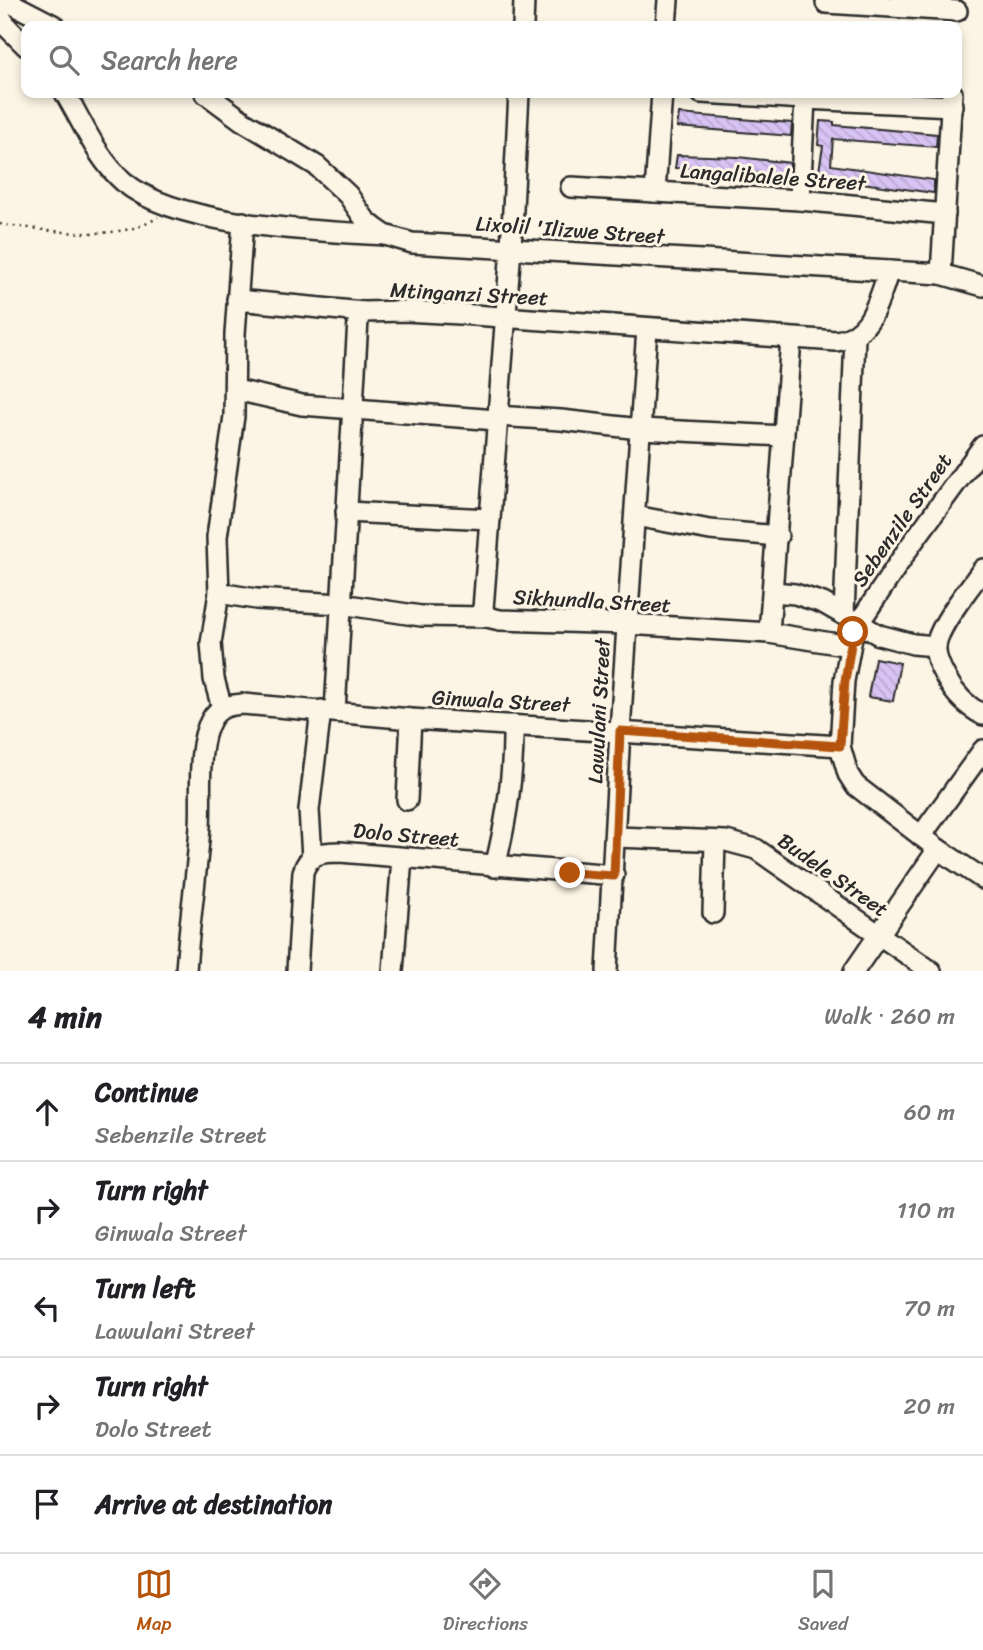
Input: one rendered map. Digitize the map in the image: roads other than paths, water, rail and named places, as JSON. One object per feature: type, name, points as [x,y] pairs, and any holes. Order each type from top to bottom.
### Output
[{"type":"street","points":[[5,0],[45,21]]},
{"type":"street","points":[[523,21],[524,0]]},
{"type":"street","points":[[666,21],[668,0]]},
{"type":"street","points":[[826,3],[957,12]]},
{"type":"street","points":[[0,16],[21,41]]},
{"type":"street","points":[[68,98],[108,165],[125,183],[147,197],[173,207],[243,222],[305,231],[385,234]]},
{"type":"street","name":"Lixolil 'Ilizwe Street","points":[[212,98],[243,121],[317,166],[348,195],[366,221],[385,234],[412,243],[940,274],[983,286]]},
{"type":"street","name":"Sikhundla Street","points":[[519,98],[511,248],[483,609],[487,617],[500,620],[628,624],[769,633],[850,646]]},
{"type":"street","name":"Langalibalele Street","points":[[662,98],[655,191],[800,200],[945,214]]},
{"type":"street","points":[[788,98],[952,99],[940,274]]},
{"type":"street","points":[[800,200],[805,99]]},
{"type":"street","points":[[571,187],[655,191]]},
{"type":"street","points":[[186,971],[200,825],[204,750],[208,725],[222,708],[211,656],[219,593],[217,537],[236,390],[237,300],[243,222]]},
{"type":"street","points":[[851,618],[855,337],[872,315],[889,271]]},
{"type":"street","points":[[237,300],[363,312]]},
{"type":"street","name":"Mtinganzi Street","points":[[312,857],[309,810],[328,710],[341,604],[358,320],[363,312],[404,311],[504,317],[836,341],[855,337]]},
{"type":"street","name":"Lawulani Street","points":[[607,971],[647,328]]},
{"type":"street","points":[[769,633],[791,338]]},
{"type":"street","points":[[236,390],[284,402],[352,409],[784,436]]},
{"type":"street","name":"Sebenzile Street","points":[[840,746],[851,618],[910,546],[983,446]]},
{"type":"street","points":[[346,512],[490,519]]},
{"type":"street","points":[[635,516],[710,530],[778,536]]},
{"type":"street","points":[[983,569],[950,617],[936,646],[940,665],[952,689],[962,702],[983,715]]},
{"type":"street","points":[[774,592],[811,598],[880,635],[913,644],[936,646]]},
{"type":"street","points":[[219,593],[256,599],[341,604],[421,616],[487,617]]},
{"type":"street","name":"Ginwala Street","points":[[222,708],[243,704],[411,719],[840,746]]},
{"type":"street","points":[[407,800],[411,719]]},
{"type":"street","points":[[495,867],[510,795],[514,753],[513,725]]},
{"type":"street","points":[[840,746],[848,774],[855,785],[938,849],[983,879]]},
{"type":"street","points":[[921,836],[983,750]]},
{"type":"street","name":"Budele Street","points":[[615,837],[715,841],[756,849],[931,971]]},
{"type":"street","points":[[713,913],[715,841]]},
{"type":"street","points":[[854,971],[938,849]]},
{"type":"street","name":"Dolo Street","points":[[312,857],[322,853],[340,852],[614,876]]},
{"type":"street","points":[[296,971],[303,872],[312,857]]},
{"type":"street","points":[[393,971],[402,858]]}]
